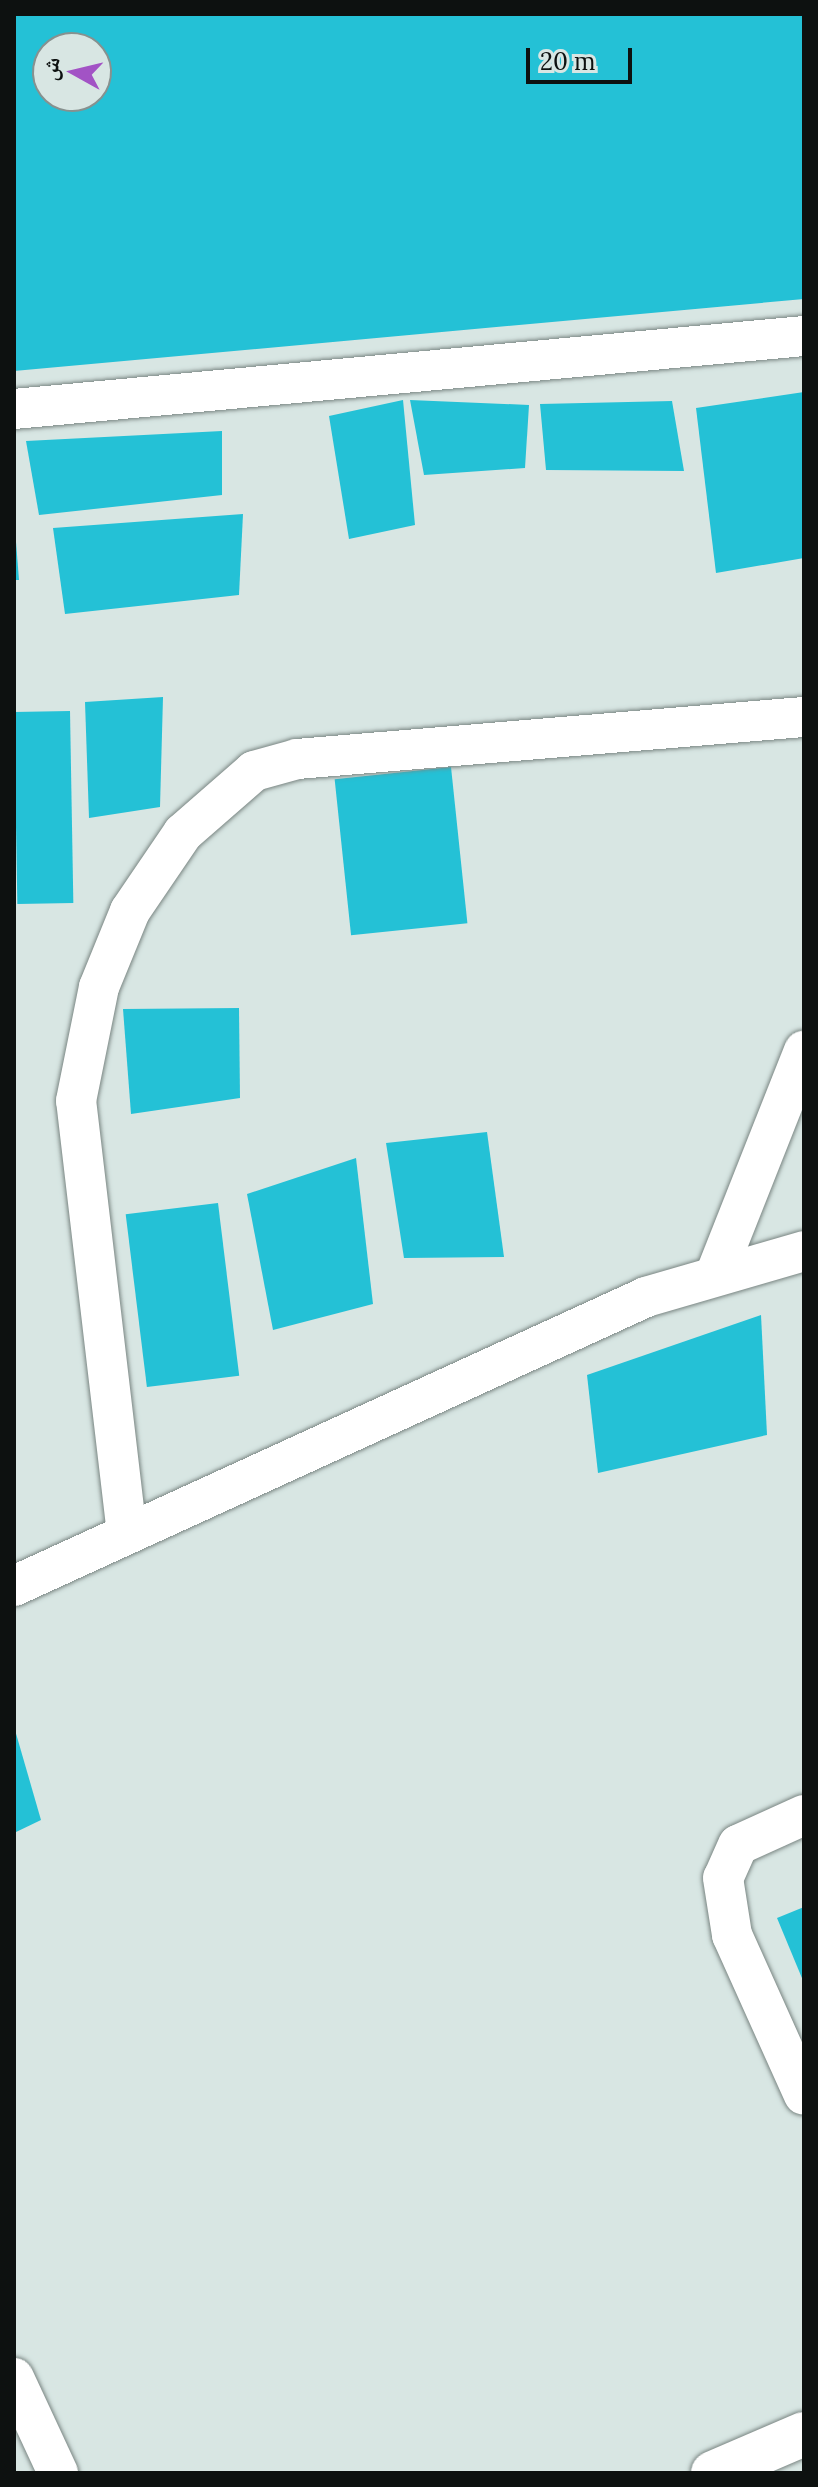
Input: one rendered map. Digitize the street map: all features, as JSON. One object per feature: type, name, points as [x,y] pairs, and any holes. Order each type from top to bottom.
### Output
[{"type":"main road","points":[[713,2473],[804,2434]]},
{"type":"street","points":[[14,409],[804,336]]},
{"type":"street","points":[[127,1534],[76,1101],[99,987],[130,911],[183,833],[254,771],[297,759],[804,717]]},
{"type":"street","points":[[716,1273],[804,1051]]},
{"type":"street","points":[[14,1586],[646,1297],[716,1273],[804,1251]]},
{"type":"street","points":[[804,1815],[749,1837],[729,1854],[723,1878],[732,1935],[804,2095]]},
{"type":"street","points":[[14,2378],[38,2455]]},
{"type":"building","points":[[14,14],[804,14],[804,299],[14,371]]},
{"type":"building","points":[[804,392],[804,558],[716,573],[696,408]]},
{"type":"building","points":[[403,400],[415,525],[349,539],[329,416]]},
{"type":"building","points":[[410,400],[529,405],[525,468],[424,475]]},
{"type":"building","points":[[672,401],[684,471],[546,470],[540,404]]},
{"type":"building","points":[[222,431],[222,495],[39,515],[26,441]]},
{"type":"building","points":[[243,514],[239,595],[65,614],[53,528]]},
{"type":"building","points":[[16,542],[19,580],[14,580]]},
{"type":"building","points":[[163,697],[160,807],[89,818],[85,702]]},
{"type":"building","points":[[70,711],[73,903],[17,904],[14,712]]},
{"type":"building","points":[[451,767],[467,923],[351,935],[335,779]]},
{"type":"building","points":[[239,1008],[240,1098],[131,1114],[123,1009]]},
{"type":"building","points":[[487,1132],[504,1257],[404,1258],[386,1143]]},
{"type":"building","points":[[356,1158],[373,1304],[273,1330],[247,1194]]},
{"type":"building","points":[[218,1203],[239,1376],[147,1387],[126,1214]]},
{"type":"building","points":[[761,1315],[767,1435],[598,1473],[587,1375]]},
{"type":"building","points":[[14,1731],[41,1820],[14,1833]]},
{"type":"building","points":[[804,1907],[804,1983],[777,1918]]}]
